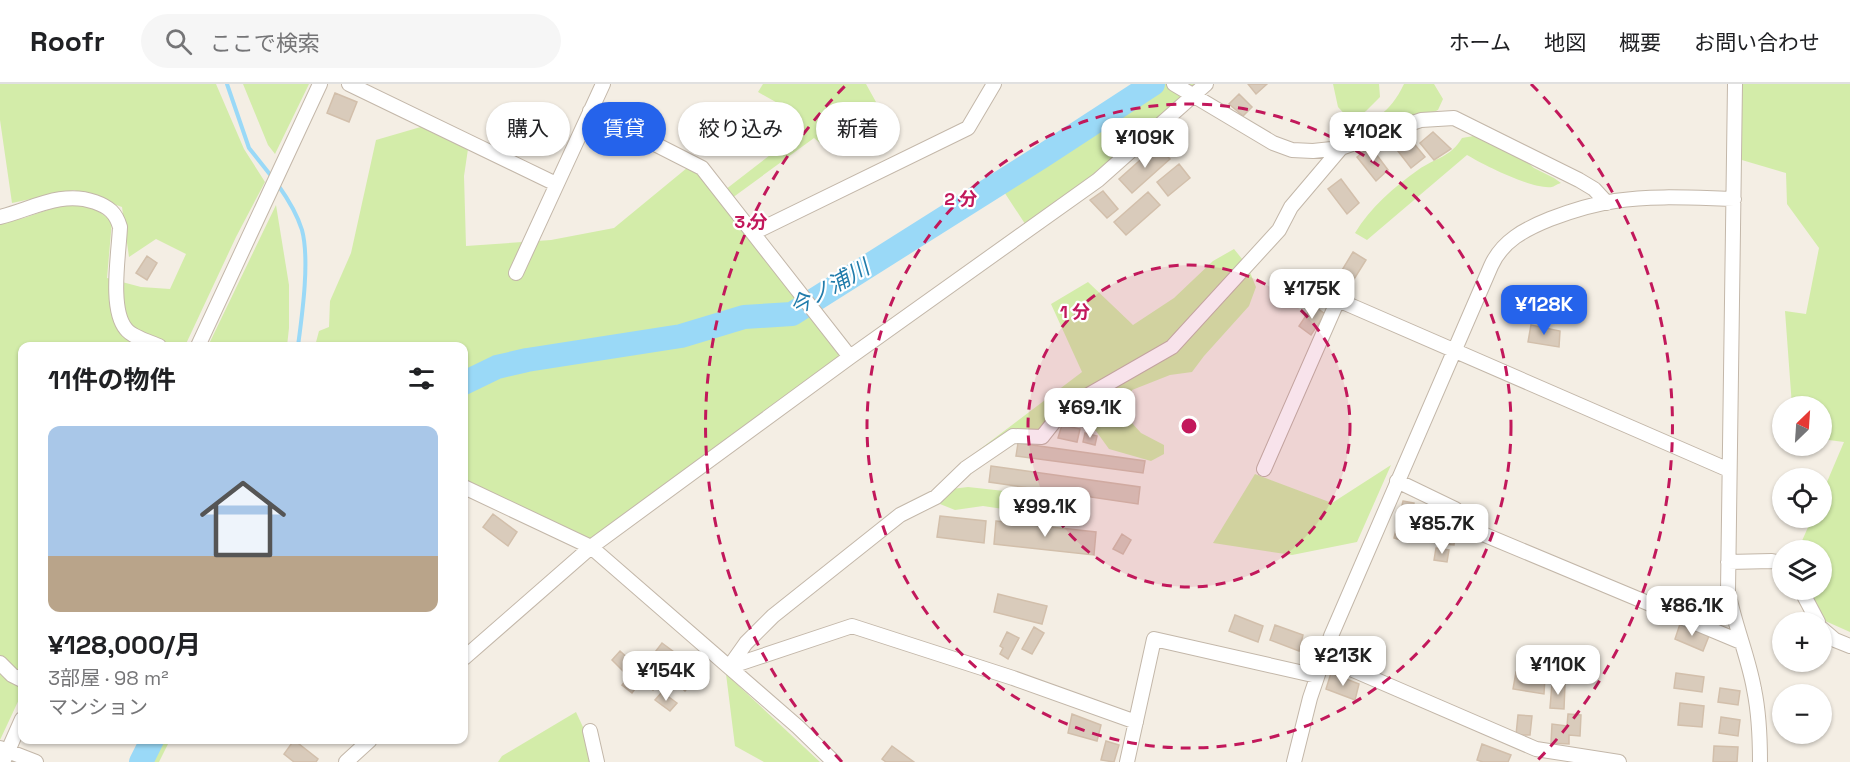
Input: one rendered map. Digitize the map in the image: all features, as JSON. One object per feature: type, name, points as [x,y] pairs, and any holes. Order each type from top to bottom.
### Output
[{"type":"street","points":[[200,342],[320,84]]},
{"type":"street","points":[[349,84],[556,184]]},
{"type":"street","points":[[594,102],[603,84]]},
{"type":"street","points":[[753,233],[968,128],[994,84]]},
{"type":"street","points":[[1174,84],[1273,143],[1292,150],[1313,151],[1341,148],[1421,120],[1454,118],[1579,180],[1594,189],[1607,202]]},
{"type":"street","points":[[468,654],[591,547],[850,357],[1098,180],[1206,84]]},
{"type":"street","points":[[1736,84],[1728,591],[1732,615],[1754,688],[1760,722],[1760,762]]},
{"type":"street","points":[[516,273],[582,128]]},
{"type":"street","points":[[729,668],[746,643],[773,616],[900,515],[936,497],[966,468],[1013,436],[1042,437],[1064,409],[1172,347],[1279,230],[1291,207],[1341,148]]},
{"type":"street","points":[[666,150],[702,168],[850,357]]},
{"type":"street","points":[[0,217],[67,198],[84,198],[106,206],[117,216],[120,227],[116,304],[119,319],[127,332],[150,342]]},
{"type":"street","points":[[1294,762],[1317,676],[1343,605],[1493,260],[1504,245],[1518,234],[1536,225],[1576,209],[1607,202],[1652,198],[1734,199]]},
{"type":"street","points":[[1264,469],[1338,300],[1729,470]]},
{"type":"street","points":[[1397,481],[1455,508],[1454,522],[1741,642]]},
{"type":"street","points":[[468,489],[591,547],[798,727],[834,762]]},
{"type":"street","points":[[1728,562],[1772,561]]},
{"type":"street","points":[[729,668],[852,626],[1013,678],[1136,722]]},
{"type":"street","points":[[1832,638],[1850,646]]},
{"type":"street","points":[[1127,762],[1154,639],[1317,676]]},
{"type":"street","points":[[1323,657],[1536,749],[1619,762]]},
{"type":"street","points":[[0,663],[18,678]]},
{"type":"street","points":[[18,726],[3,754],[36,762]]},
{"type":"street","points":[[590,731],[597,762]]},
{"type":"street","points":[[346,762],[366,744]]},
{"type":"green space","points":[[0,84],[216,84],[244,149],[265,182],[236,237],[187,342],[18,342],[18,702],[0,740],[0,223],[24,218],[68,203],[95,209],[112,221],[107,278],[141,287],[170,289],[186,254],[156,239],[129,257],[122,207],[74,190],[12,203],[0,120]]},
{"type":"green space","points":[[243,84],[309,84],[275,154],[268,145]]},
{"type":"green space","points":[[763,84],[866,84],[876,102],[816,102],[816,140],[814,138],[804,145],[804,102],[776,102],[758,92]]},
{"type":"green space","points":[[1134,84],[1206,84],[1029,230],[995,178],[1075,127]]},
{"type":"green space","points":[[1333,84],[1379,84],[1380,97],[1366,111],[1351,121],[1338,107]]},
{"type":"green space","points":[[1404,84],[1434,84],[1443,99],[1438,110],[1403,127],[1358,136],[1345,132],[1380,115],[1393,103]]},
{"type":"green space","points":[[1736,84],[1850,84],[1850,632],[1832,624],[1832,612],[1812,612],[1806,600],[1832,600],[1832,540],[1802,540],[1808,528],[1832,528],[1832,470],[1844,442],[1832,440],[1832,396],[1791,396],[1785,311],[1806,314],[1819,248],[1787,204],[1786,173],[1735,158]]},
{"type":"green space","points":[[431,124],[468,149],[464,176],[466,246],[551,240],[614,228],[693,163],[850,357],[591,547],[468,489],[468,342],[316,342],[319,331],[329,327],[330,301],[351,253],[376,140]]},
{"type":"green space","points":[[1485,134],[1505,143],[1534,168],[1561,183],[1552,187],[1533,185],[1467,155],[1367,240],[1355,233],[1375,207],[1409,177],[1448,153],[1462,138]]},
{"type":"green space","points":[[769,156],[789,156],[728,201],[721,193]]},
{"type":"green space","points":[[276,205],[289,285],[287,342],[210,342]]},
{"type":"green space","points":[[1234,249],[1247,265],[1256,287],[1249,306],[1192,372],[1170,375],[1132,390],[1132,423],[1141,433],[1164,445],[1164,454],[1151,461],[1109,449],[1096,431],[1056,419],[1036,432],[967,459],[1082,372],[1051,304],[1088,282],[1133,325],[1174,298],[1213,261]]},
{"type":"green space","points":[[1391,465],[1357,542],[1292,555],[1213,543],[1255,474],[1332,503]]},
{"type":"green space","points":[[968,487],[1084,500],[1074,516],[1037,514],[983,506],[955,510],[930,500],[943,490]]},
{"type":"green space","points":[[726,674],[820,762],[764,762],[735,746]]},
{"type":"green space","points":[[576,712],[595,753],[594,762],[498,762],[502,756]]},
{"type":"green space","points":[[145,744],[168,744],[159,762],[137,762]]},
{"type":"building","points":[[1248,84],[1267,84],[1256,94]]},
{"type":"building","points":[[335,93],[357,102],[349,122],[327,113]]},
{"type":"building","points":[[1239,94],[1252,107],[1243,116],[1229,104]]},
{"type":"building","points":[[1433,132],[1451,149],[1434,160],[1420,143]]},
{"type":"building","points":[[1411,140],[1425,157],[1411,168],[1398,151]]},
{"type":"building","points":[[1157,145],[1170,159],[1132,193],[1119,179]]},
{"type":"building","points":[[1370,146],[1388,170],[1376,181],[1357,157]]},
{"type":"building","points":[[1179,164],[1190,178],[1168,196],[1157,182]]},
{"type":"building","points":[[1341,179],[1359,203],[1347,214],[1328,189]]},
{"type":"building","points":[[1103,191],[1118,209],[1107,218],[1090,200]]},
{"type":"building","points":[[1148,192],[1160,205],[1126,235],[1114,222]]},
{"type":"building","points":[[1353,252],[1366,260],[1346,292],[1333,285]]},
{"type":"building","points":[[147,256],[157,263],[147,280],[136,273]]},
{"type":"building","points":[[1313,305],[1325,314],[1311,335],[1299,326]]},
{"type":"building","points":[[1531,325],[1560,331],[1559,347],[1528,342]]},
{"type":"building","points":[[1062,425],[1080,429],[1077,442],[1058,438]]},
{"type":"building","points":[[1085,433],[1097,436],[1095,445],[1083,442]]},
{"type":"building","points":[[1018,443],[1145,461],[1143,473],[1016,456]]},
{"type":"building","points":[[991,466],[1140,487],[1138,504],[989,482]]},
{"type":"building","points":[[1403,501],[1414,503],[1404,541],[1394,538]]},
{"type":"building","points":[[493,514],[517,532],[508,546],[483,527]]},
{"type":"building","points":[[1414,515],[1443,520],[1442,537],[1411,532]]},
{"type":"building","points":[[940,516],[986,521],[984,543],[937,537]]},
{"type":"building","points":[[996,521],[1096,532],[1094,555],[994,544]]},
{"type":"building","points":[[1445,532],[1455,534],[1454,545],[1444,544]]},
{"type":"building","points":[[1122,534],[1131,540],[1123,554],[1113,549]]},
{"type":"building","points":[[1436,548],[1449,550],[1447,562],[1434,560]]},
{"type":"building","points":[[998,594],[1047,606],[1042,624],[994,612]]},
{"type":"building","points":[[1235,615],[1263,626],[1258,642],[1229,631]]},
{"type":"building","points":[[1680,624],[1709,636],[1703,651],[1675,639]]},
{"type":"building","points":[[1275,625],[1303,635],[1299,651],[1270,640]]},
{"type":"building","points":[[1034,627],[1044,633],[1032,654],[1022,649]]},
{"type":"building","points":[[1007,632],[1019,638],[1008,659],[1000,654],[1003,648],[1000,646]]},
{"type":"building","points":[[662,643],[686,661],[677,675],[652,656]]},
{"type":"building","points":[[620,651],[634,664],[625,673],[612,660]]},
{"type":"building","points":[[696,658],[706,666],[685,691],[676,683]]},
{"type":"building","points":[[646,671],[660,683],[653,690],[639,679]]},
{"type":"building","points":[[1516,672],[1545,677],[1544,694],[1513,689]]},
{"type":"building","points":[[1331,673],[1359,684],[1355,700],[1326,689]]},
{"type":"building","points":[[1676,673],[1704,677],[1702,692],[1674,688]]},
{"type":"building","points":[[628,677],[638,685],[632,693],[622,685]]},
{"type":"building","points":[[1552,683],[1565,684],[1564,709],[1550,708]]},
{"type":"building","points":[[1720,688],[1740,691],[1738,705],[1718,702]]},
{"type":"building","points":[[662,692],[677,703],[670,711],[655,700]]},
{"type":"building","points":[[1680,703],[1704,706],[1702,727],[1678,725]]},
{"type":"building","points":[[1072,714],[1101,725],[1097,741],[1068,733]]},
{"type":"building","points":[[1568,714],[1581,715],[1580,736],[1569,735],[1569,744],[1551,743],[1552,724],[1567,726]]},
{"type":"building","points":[[1518,715],[1532,716],[1530,735],[1516,735]]},
{"type":"building","points":[[1721,717],[1740,720],[1738,736],[1719,733]]},
{"type":"building","points":[[1106,741],[1119,745],[1114,762],[1101,760]]},
{"type":"building","points":[[291,744],[299,744],[318,759],[316,762],[294,762],[284,754]]},
{"type":"building","points":[[1482,744],[1511,755],[1508,762],[1477,760]]},
{"type":"building","points":[[892,746],[914,762],[886,762],[882,759]]},
{"type":"building","points":[[1714,746],[1738,747],[1737,762],[1713,762]]},
{"type":"waterway","points":[[227,84],[249,148],[272,177]]},
{"type":"waterway","name":"今ノ浦川","points":[[468,381],[497,367],[527,360],[681,336],[744,317],[792,314],[1153,84]]},
{"type":"waterway","points":[[278,185],[298,218],[304,242],[305,288],[298,342]]},
{"type":"waterway","name":"今ノ浦川","points":[[141,762],[150,744]]}]
